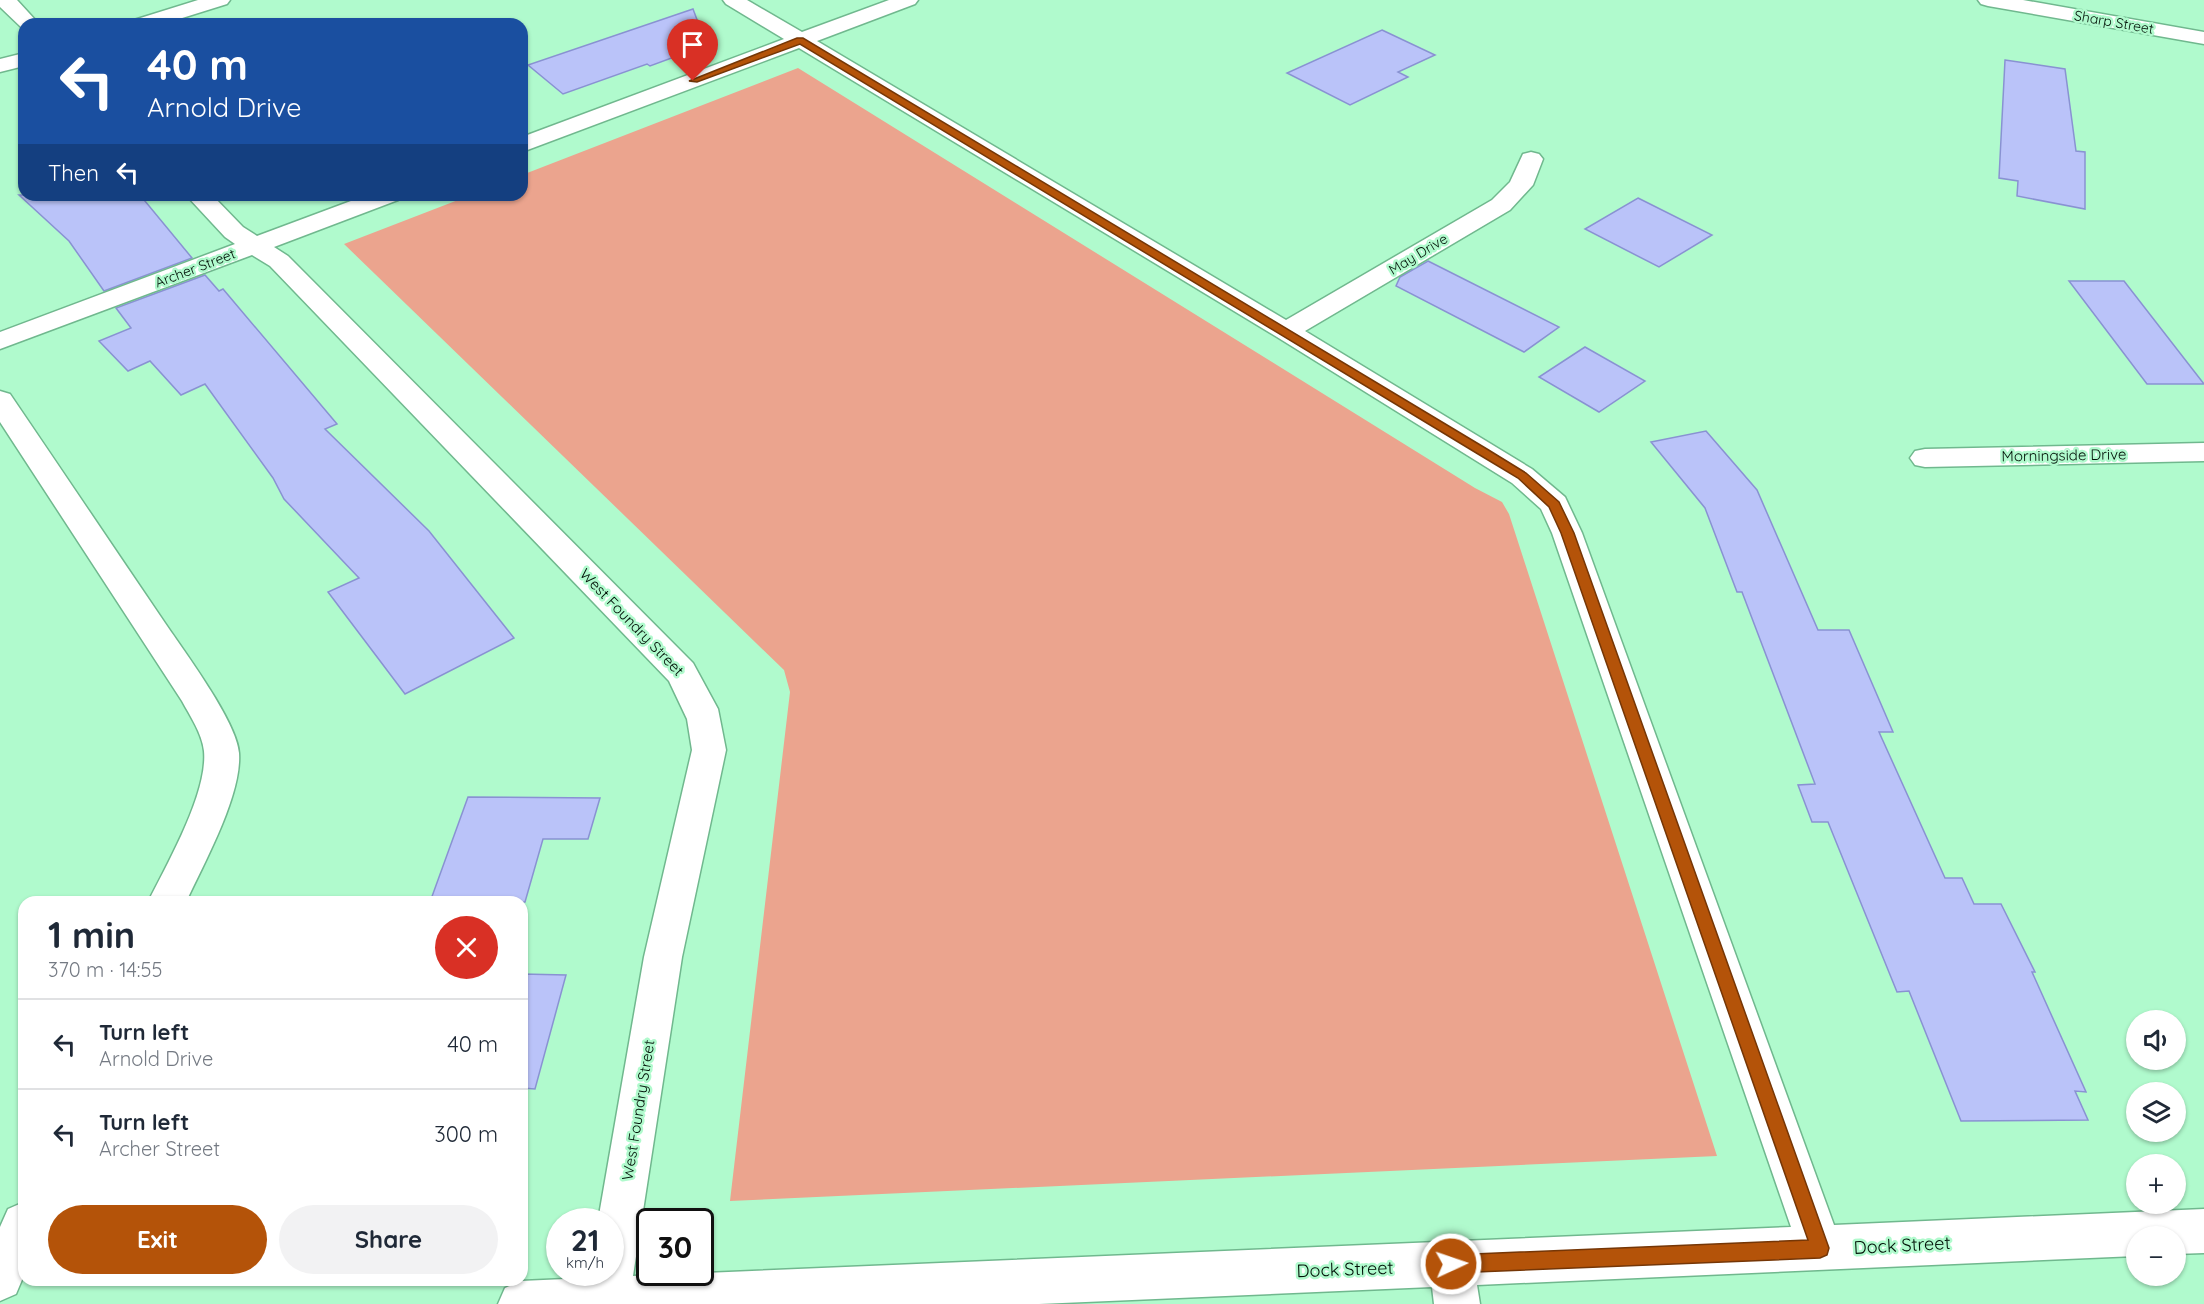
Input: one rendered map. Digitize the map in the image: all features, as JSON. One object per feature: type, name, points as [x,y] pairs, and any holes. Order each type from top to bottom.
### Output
[{"type":"street","points":[[5,0],[23,18]]},
{"type":"street","points":[[161,18],[220,0]]},
{"type":"street","points":[[733,0],[1286,331],[1522,476],[1554,504],[1567,533],[1820,1248]]},
{"type":"street","points":[[528,143],[908,0]]},
{"type":"street","name":"Sharp Street","points":[[1988,0],[2204,38]]},
{"type":"street","points":[[0,66],[18,61]]},
{"type":"street","name":"May Drive","points":[[1286,331],[1501,205],[1521,185],[1530,159]]},
{"type":"street","name":"West Foundry Street","points":[[204,201],[234,232],[279,261],[681,672],[693,690],[708,728],[709,750],[663,957],[606,1302]]},
{"type":"street","name":"Archer Street","points":[[0,342],[373,201]]},
{"type":"street","points":[[0,400],[195,694],[217,735],[222,752],[220,774],[213,799],[170,896]]},
{"type":"street","name":"Morningside Drive","points":[[1925,458],[2204,452]]},
{"type":"street","name":"Dock Street","points":[[521,1304],[1454,1284],[1820,1248],[2204,1232]]},
{"type":"street","points":[[0,1278],[18,1238]]},
{"type":"shaded area","points":[[798,68],[1475,488],[1502,502],[1509,514],[1717,1156],[730,1201],[790,692],[784,670],[344,244],[455,201],[528,201],[528,173]]},
{"type":"building","points":[[693,9],[702,33],[715,42],[650,66],[647,64],[563,94],[528,65]]},
{"type":"building","points":[[1382,30],[1435,55],[1398,72],[1408,77],[1350,105],[1287,73]]},
{"type":"building","points":[[2005,60],[2065,69],[2076,151],[2085,152],[2085,209],[2017,196],[2018,181],[1999,178]]},
{"type":"building","points":[[1638,198],[1712,235],[1659,267],[1585,229]]},
{"type":"building","points":[[26,201],[145,201],[192,258],[104,291],[69,241]]},
{"type":"building","points":[[1428,261],[1559,327],[1524,352],[1396,286],[1400,277]]},
{"type":"building","points":[[205,275],[219,291],[223,289],[337,424],[325,429],[429,531],[514,638],[405,694],[328,592],[359,578],[284,499],[273,478],[205,384],[181,395],[150,361],[128,371],[99,341],[131,328],[116,308]]},
{"type":"building","points":[[2069,281],[2124,281],[2204,384],[2147,384]]},
{"type":"building","points":[[1585,347],[1645,381],[1599,412],[1539,377]]},
{"type":"building","points":[[1706,431],[1757,490],[1818,630],[1849,630],[1893,732],[1879,732],[1945,878],[1962,878],[1974,904],[2001,904],[2035,972],[2032,972],[2086,1092],[2075,1091],[2088,1120],[1961,1121],[1909,991],[1897,992],[1828,822],[1812,822],[1798,785],[1815,784],[1742,592],[1737,592],[1705,508],[1651,442]]},
{"type":"building","points":[[468,797],[600,798],[588,839],[543,839],[527,896],[432,896]]},
{"type":"building","points":[[528,974],[566,975],[535,1089],[528,1088]]},
{"type":"route","points":[[693,81],[800,40],[1286,331],[1522,476],[1554,504],[1567,533],[1820,1248],[1451,1264]]}]
